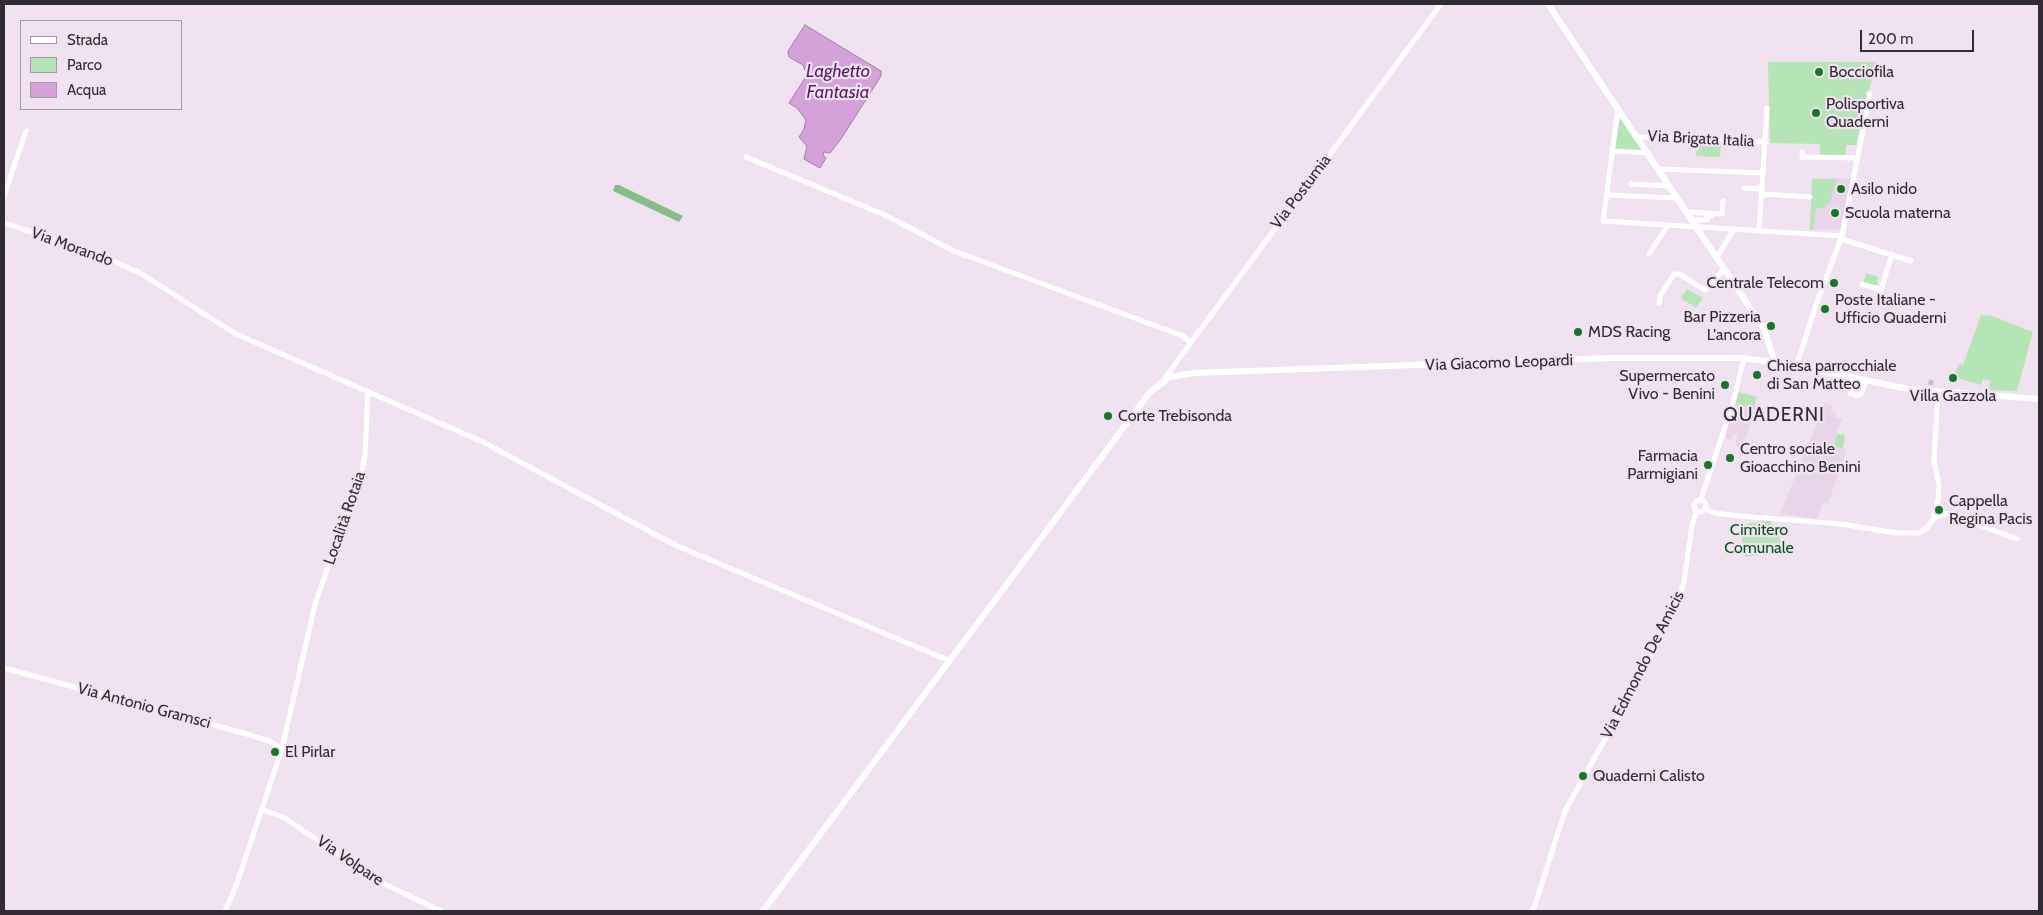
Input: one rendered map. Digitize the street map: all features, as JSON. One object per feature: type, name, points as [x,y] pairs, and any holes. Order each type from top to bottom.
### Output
[{"type":"main road","points":[[1548,4],[1764,329],[1775,362]]},
{"type":"main road","name":"Via Giacomo Leopardi","points":[[1162,382],[1176,376],[1194,373],[1597,359],[1744,358],[1775,362],[1865,382],[1929,388],[1938,392],[2039,399]]},
{"type":"main road","points":[[763,911],[1150,392],[1162,382]]},
{"type":"street","name":"Via Postumia","points":[[1162,382],[1441,4]]},
{"type":"street","points":[[1796,367],[1817,302],[1842,238],[1844,212],[1870,94]]},
{"type":"street","points":[[1618,108],[1603,221],[1842,238],[1911,261]]},
{"type":"street","points":[[1759,231],[1767,108]]},
{"type":"street","points":[[4,196],[26,131]]},
{"type":"street","name":"Via Brigata Italia","points":[[1637,137],[1766,142]]},
{"type":"street","points":[[1613,151],[1648,153]]},
{"type":"street","points":[[1802,152],[1802,157],[1857,158]]},
{"type":"street","points":[[746,157],[887,216],[954,252],[1175,333],[1190,342]]},
{"type":"street","points":[[1658,169],[1763,173]]},
{"type":"street","points":[[1630,184],[1669,186]]},
{"type":"street","points":[[1744,188],[1810,197]]},
{"type":"street","points":[[1607,195],[1677,198]]},
{"type":"street","points":[[1686,212],[1722,214],[1723,201]]},
{"type":"street","points":[[1692,220],[1707,220],[1707,216],[1724,217]]},
{"type":"street","name":"Via Morando","points":[[4,223],[95,253],[140,273],[236,334],[368,391]]},
{"type":"street","points":[[1649,254],[1668,225]]},
{"type":"street","points":[[1717,257],[1734,229]]},
{"type":"street","points":[[1862,284],[1881,290],[1892,254]]},
{"type":"street","points":[[1660,303],[1660,296],[1674,274],[1679,274],[1706,290],[1724,269]]},
{"type":"street","points":[[1705,509],[1706,503],[1700,500],[1733,403],[1744,358]]},
{"type":"street","points":[[1852,379],[1850,393],[1857,396],[1862,394],[1865,382]]},
{"type":"street","points":[[368,391],[482,442],[675,545],[950,661]]},
{"type":"street","name":"Località Rotaia","points":[[282,749],[320,588],[361,474],[365,456],[368,391]]},
{"type":"street","points":[[1697,511],[1705,509],[1715,513],[1841,524],[1908,534],[1924,530],[1938,508],[1939,485],[1934,460],[1938,392]]},
{"type":"street","name":"Via Edmondo De Amicis","points":[[1533,911],[1565,811],[1650,658],[1679,598],[1684,582],[1692,525],[1697,511],[1694,503],[1700,500]]},
{"type":"street","points":[[1938,508],[1946,513],[2017,539]]},
{"type":"street","name":"Via Antonio Gramsci","points":[[4,668],[240,732],[268,741],[282,749]]},
{"type":"street","points":[[225,911],[236,886],[282,749]]},
{"type":"street","name":"Via Volpare","points":[[261,810],[285,818],[374,879],[441,911]]},
{"type":"shaded area","points":[[1851,178],[1840,229],[1810,230],[1812,179]]},
{"type":"shaded area","points":[[1735,403],[1755,410],[1742,448],[1735,446],[1738,435],[1733,434],[1731,440],[1726,439],[1727,436],[1725,435]]},
{"type":"shaded area","points":[[1825,403],[1832,406],[1831,411],[1836,412],[1834,418],[1842,418],[1832,446],[1846,451],[1828,503],[1823,502],[1817,519],[1780,514]]},
{"type":"green space","name":"Polisportiva Quaderni","points":[[1768,62],[1877,62],[1869,90],[1865,92],[1867,96],[1856,145],[1846,145],[1846,155],[1820,155],[1820,144],[1770,143]]},
{"type":"green space","points":[[1620,118],[1643,152],[1614,149]]},
{"type":"green space","points":[[1696,144],[1721,145],[1720,157],[1696,156],[1696,151],[1699,151]]},
{"type":"green space","points":[[1812,179],[1836,179],[1830,203],[1827,203],[1825,208],[1816,208],[1813,229],[1810,229]]},
{"type":"green space","points":[[615,185],[619,185],[683,216],[679,222],[613,191]]},
{"type":"green space","points":[[1866,273],[1878,277],[1876,288],[1863,284]]},
{"type":"green space","points":[[1687,289],[1703,298],[1696,308],[1681,298]]},
{"type":"green space","points":[[1981,315],[1992,316],[2033,332],[2017,391],[1988,390],[1991,381],[1983,379],[1981,385],[1954,377],[1959,364],[1963,365]]},
{"type":"green space","points":[[1739,392],[1757,397],[1754,409],[1735,403]]},
{"type":"green space","points":[[1837,434],[1845,435],[1843,449],[1833,446]]},
{"type":"green space","name":"Cimitero Comunale","points":[[1771,520],[1772,529],[1778,528],[1782,552],[1745,557],[1740,525]]},
{"type":"water","name":"Laghetto Fantasia","points":[[805,25],[881,71],[881,76],[841,139],[830,153],[824,152],[823,155],[826,158],[820,168],[804,159],[807,146],[799,137],[804,129],[806,120],[797,108],[789,103],[807,75],[803,65],[789,57],[788,51]]},
{"type":"tunnel","points":[[1930,385],[1932,379]]},
{"type":"place","name":"Bocciofila","points":[[1819,72]]},
{"type":"place","name":"Polisportiva Quaderni","points":[[1816,113]]},
{"type":"place","name":"Asilo nido","points":[[1841,189]]},
{"type":"place","name":"Scuola materna","points":[[1835,213]]},
{"type":"place","name":"Centrale Telecom","points":[[1834,283]]},
{"type":"place","name":"Poste Italiane - Ufficio Quaderni","points":[[1825,309]]},
{"type":"place","name":"Bar Pizzeria L'ancora","points":[[1771,326]]},
{"type":"place","name":"MDS Racing","points":[[1578,332]]},
{"type":"place","name":"Chiesa parrocchiale di San Matteo","points":[[1757,375]]},
{"type":"place","name":"Villa Gazzola","points":[[1953,378]]},
{"type":"place","name":"Supermercato Vivo - Benini","points":[[1725,385]]},
{"type":"place","name":"Corte Trebisonda","points":[[1108,416]]},
{"type":"place","name":"Centro sociale Gioacchino Benini","points":[[1730,458]]},
{"type":"place","name":"Farmacia Parmigiani","points":[[1708,465]]},
{"type":"place","name":"Cappella Regina Pacis","points":[[1939,510]]},
{"type":"place","name":"El Pirlar","points":[[275,752]]},
{"type":"place","name":"Quaderni Calisto","points":[[1583,776]]},
{"type":"district","name":"QUADERNI","points":[[1774,415]]}]
